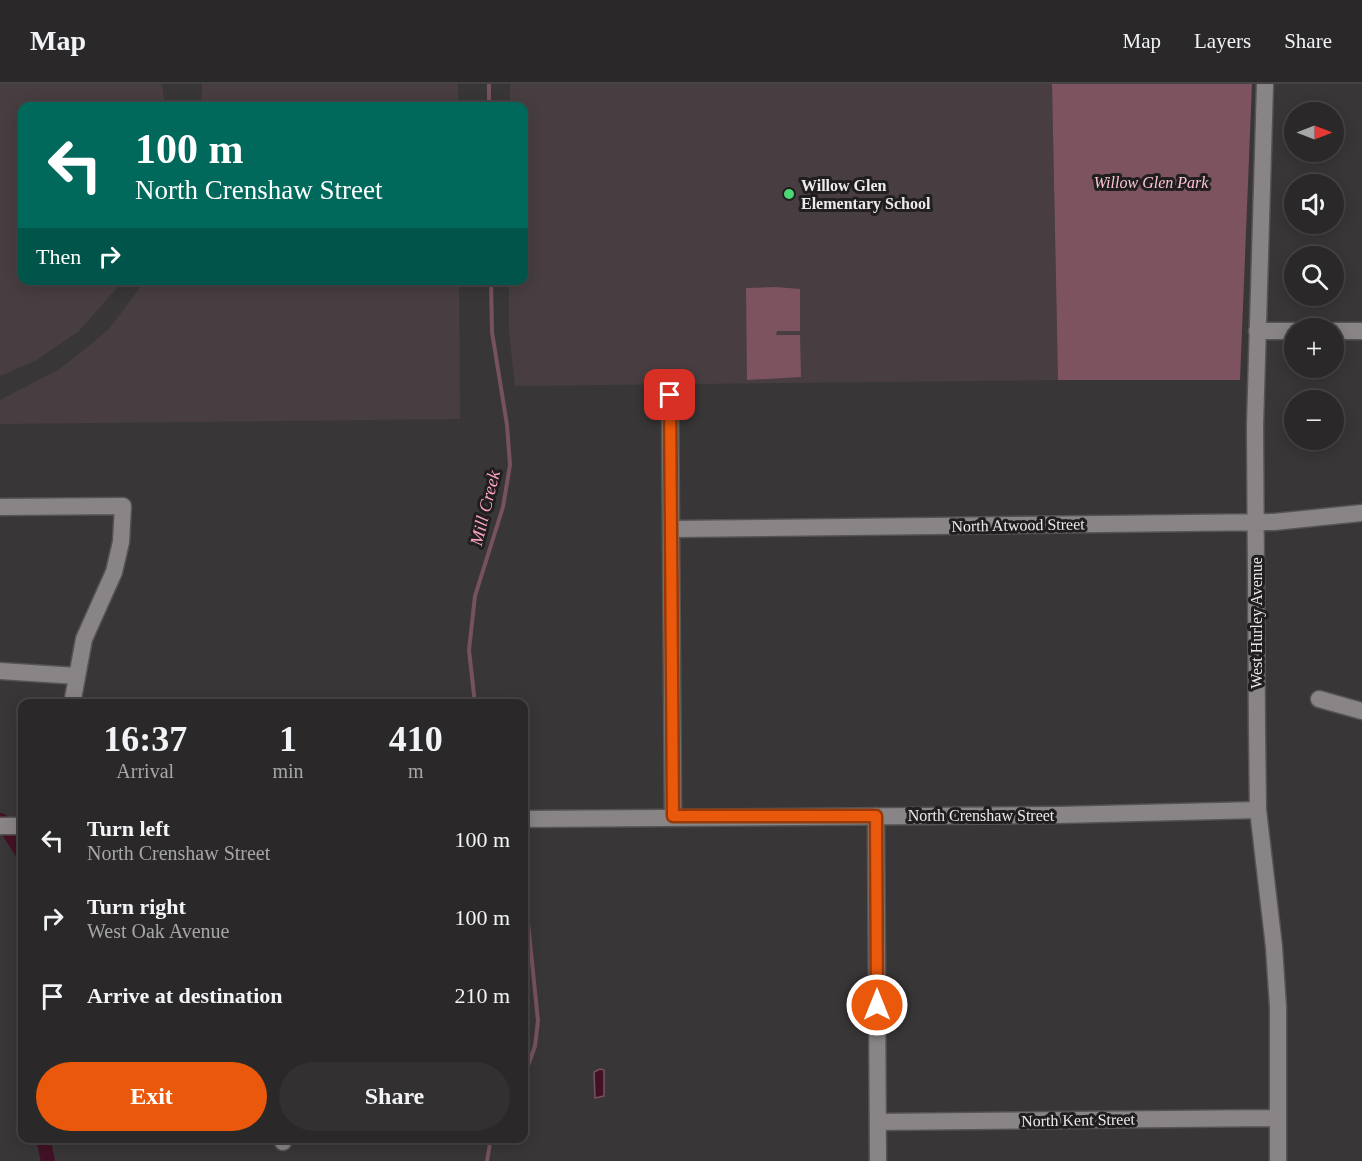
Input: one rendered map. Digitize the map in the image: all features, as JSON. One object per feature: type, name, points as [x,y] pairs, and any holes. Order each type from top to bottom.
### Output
[{"type":"street","name":"West Hurley Avenue","points":[[1265,84],[1257,331],[1255,522],[1258,810],[1274,947],[1278,1006],[1278,1161]]},
{"type":"street","points":[[1257,331],[1284,331]]},
{"type":"street","points":[[1344,331],[1362,331]]},
{"type":"street","points":[[670,395],[673,529],[673,816]]},
{"type":"street","points":[[0,507],[123,506],[121,542],[114,572],[84,639],[73,699]]},
{"type":"street","name":"North Atwood Street","points":[[673,529],[1255,522],[1362,513]]},
{"type":"street","points":[[0,671],[77,676]]},
{"type":"street","points":[[1319,699],[1362,711]]},
{"type":"street","name":"North Crenshaw Street","points":[[528,819],[1258,810]]},
{"type":"street","points":[[876,816],[878,1161]]},
{"type":"street","name":"North Kent Street","points":[[878,1122],[1278,1118]]},
{"type":"shaded area","points":[[0,84],[162,84],[164,102],[18,102],[18,285],[119,285],[79,331],[35,361],[0,376]]},
{"type":"shaded area","points":[[202,84],[458,84],[458,102],[201,102]]},
{"type":"shaded area","name":"Willow Glen Elementary School","points":[[510,84],[1052,84],[1058,380],[515,386],[509,332],[509,285],[528,285],[528,102],[510,102]]},
{"type":"shaded area","points":[[142,285],[459,285],[460,419],[0,424],[0,400],[58,370],[109,329]]},
{"type":"shaded area","points":[[604,1070],[604,1096],[595,1098],[594,1072]]},
{"type":"green space","name":"Willow Glen Park","points":[[1052,84],[1252,84],[1240,380],[1058,380]]},
{"type":"green space","points":[[746,288],[800,289],[800,331],[777,331],[776,335],[800,335],[801,377],[747,380]]},
{"type":"waterway","name":"Mill Creek","points":[[489,84],[489,102]]},
{"type":"waterway","name":"Mill Creek","points":[[474,699],[469,650],[475,596],[503,507],[510,465],[507,425],[492,332],[491,285]]},
{"type":"waterway","points":[[1,820],[18,847]]},
{"type":"waterway","name":"Mill Creek","points":[[528,922],[538,1021],[535,1046],[528,1066]]},
{"type":"waterway","points":[[44,1143],[48,1161]]},
{"type":"waterway","name":"Mill Creek","points":[[487,1161],[490,1143]]},
{"type":"place","name":"Willow Glen Elementary School","points":[[789,194]]},
{"type":"route","points":[[670,395],[673,529],[673,816],[876,816],[877,1005]]}]
